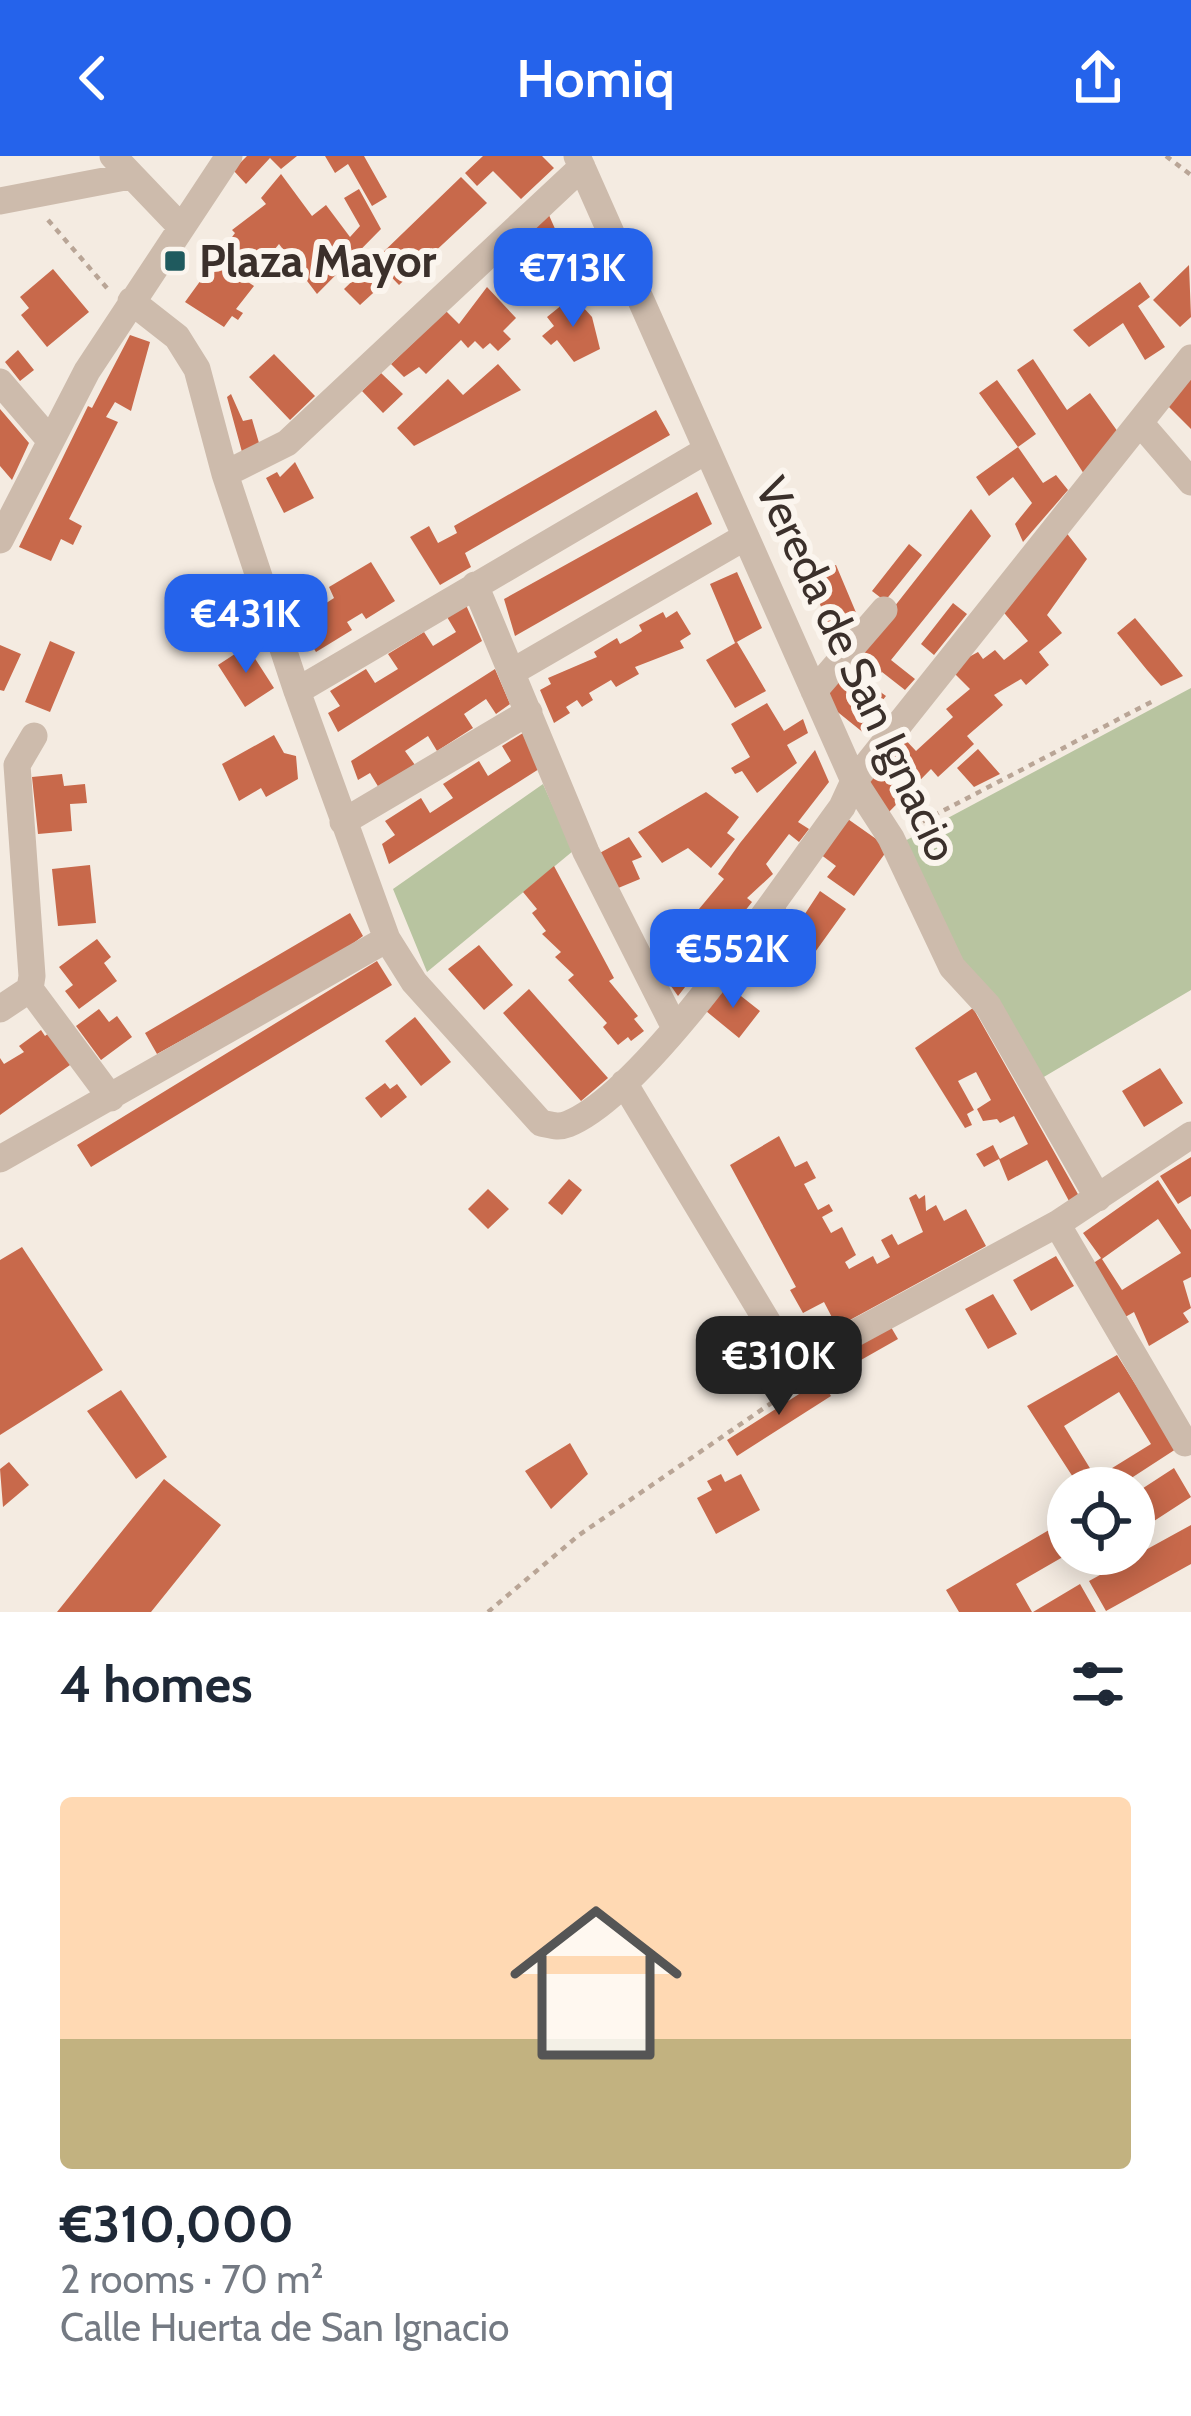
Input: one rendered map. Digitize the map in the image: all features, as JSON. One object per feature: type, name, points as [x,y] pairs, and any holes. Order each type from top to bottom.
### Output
[{"type":"street","points":[[0,540],[123,300],[230,156]]},
{"type":"street","points":[[225,474],[287,443],[579,162]]},
{"type":"street","name":"Vereda de San Ignacio","points":[[579,162],[854,781],[891,838],[952,967],[988,1006],[1098,1198]]},
{"type":"street","points":[[0,201],[121,166],[179,225]]},
{"type":"street","points":[[123,300],[177,338],[197,369],[225,474],[297,691],[387,939],[414,982],[541,1123],[572,1123],[624,1083],[675,1028],[842,807],[854,781],[1191,358]]},
{"type":"street","points":[[0,382],[49,440]]},
{"type":"street","points":[[1141,424],[1191,482]]},
{"type":"street","points":[[297,691],[707,450]]},
{"type":"street","points":[[512,672],[745,537]]},
{"type":"street","points":[[475,585],[586,851],[675,1028]]},
{"type":"street","points":[[814,691],[884,610]]},
{"type":"street","points":[[343,822],[529,712]]},
{"type":"street","points":[[34,736],[16,765],[30,989],[111,1098]]},
{"type":"street","points":[[0,1159],[387,939]]},
{"type":"street","points":[[0,1009],[30,989]]},
{"type":"street","points":[[624,1083],[794,1366],[1057,1224],[1191,1135]]},
{"type":"street","points":[[1057,1224],[1185,1443]]},
{"type":"path","points":[[1166,156],[1191,175]]},
{"type":"path","points":[[42,213],[123,300]]},
{"type":"path","points":[[891,838],[1155,700]]},
{"type":"path","points":[[488,1612],[579,1535],[791,1389],[794,1366]]},
{"type":"green space","points":[[1191,688],[1191,990],[1037,1081],[955,963],[901,843]]},
{"type":"green space","points":[[543,784],[573,851],[427,972],[393,889]]},
{"type":"building","points":[[247,156],[297,156],[281,169],[270,158],[246,184],[233,170]]},
{"type":"building","points":[[325,156],[364,156],[387,197],[372,206],[348,164],[335,173]]},
{"type":"building","points":[[483,156],[542,156],[554,168],[521,199],[493,171],[477,186],[465,173]]},
{"type":"building","points":[[281,174],[312,216],[326,205],[350,237],[360,226],[344,198],[359,189],[381,229],[317,294],[279,244],[248,282],[254,286],[236,309],[243,313],[238,320],[232,316],[224,327],[185,302],[235,233],[232,230],[266,204],[261,198]]},
{"type":"building","points":[[461,177],[487,203],[399,285],[375,260]]},
{"type":"building","points":[[548,213],[556,231],[548,239],[564,266],[538,291],[528,281],[536,274],[523,260],[510,273],[498,260]]},
{"type":"building","points":[[1189,265],[1191,317],[1180,327],[1153,300]]},
{"type":"building","points":[[368,266],[384,283],[360,305],[344,289]]},
{"type":"building","points":[[53,269],[89,312],[47,347],[21,315],[29,308],[20,297]]},
{"type":"building","points":[[1140,282],[1150,297],[1138,306],[1165,347],[1145,360],[1123,323],[1089,347],[1073,330]]},
{"type":"building","points":[[487,287],[516,318],[503,331],[511,339],[498,351],[490,343],[483,349],[475,341],[468,348],[461,340],[426,374],[419,367],[404,377],[391,364],[446,311],[459,324]]},
{"type":"building","points":[[573,296],[592,317],[600,349],[574,362],[557,340],[551,345],[542,336],[554,326],[547,317]]},
{"type":"building","points":[[130,335],[150,342],[131,411],[115,402],[106,417],[118,422],[69,519],[82,526],[73,545],[61,539],[51,561],[19,547],[88,406],[92,408]]},
{"type":"building","points":[[18,350],[34,370],[20,381],[5,362]]},
{"type":"building","points":[[274,354],[315,396],[290,420],[249,377]]},
{"type":"building","points":[[1033,359],[1067,410],[1090,393],[1118,432],[1084,474],[1017,370]]},
{"type":"building","points":[[498,364],[521,390],[414,446],[397,428],[448,379],[463,395]]},
{"type":"building","points":[[381,373],[403,394],[383,413],[362,391]]},
{"type":"building","points":[[1191,378],[1191,429],[1166,404]]},
{"type":"building","points":[[997,380],[1036,434],[1018,447],[979,393]]},
{"type":"building","points":[[231,394],[243,421],[252,419],[259,443],[242,452],[227,397]]},
{"type":"building","points":[[0,409],[29,443],[12,480],[0,466]]},
{"type":"building","points":[[656,410],[670,435],[465,553],[471,567],[440,585],[410,537],[429,526],[438,543],[457,533],[454,526]]},
{"type":"building","points":[[1018,447],[1043,483],[1056,475],[1068,490],[1023,542],[1015,524],[1032,503],[1013,477],[989,496],[976,477]]},
{"type":"building","points":[[295,462],[314,498],[284,513],[266,478],[277,472],[280,477]]},
{"type":"building","points":[[697,492],[712,524],[515,636],[504,599]]},
{"type":"building","points":[[971,509],[991,536],[891,660],[915,679],[905,690],[882,672],[871,685],[886,696],[869,717],[875,721],[865,734],[829,705],[825,695]]},
{"type":"building","points":[[1065,531],[1087,559],[1047,615],[1062,633],[1039,652],[1049,665],[1026,685],[1021,679],[994,695],[1003,705],[967,736],[974,744],[938,777],[931,769],[886,815],[864,783],[899,733],[916,751],[953,717],[946,709],[970,689],[949,668],[978,652],[983,659],[995,650],[1004,660],[1028,641],[1000,608]]},
{"type":"building","points":[[909,544],[922,555],[885,601],[872,591]]},
{"type":"building","points":[[371,562],[395,601],[366,619],[362,613],[347,622],[352,630],[316,652],[297,622],[334,598],[329,587]]},
{"type":"building","points":[[836,565],[860,622],[832,634],[809,577]]},
{"type":"building","points":[[737,572],[762,628],[735,643],[710,584]]},
{"type":"building","points":[[953,603],[967,614],[934,655],[921,644]]},
{"type":"building","points":[[466,605],[482,641],[338,732],[328,713],[340,706],[330,691],[366,669],[375,683],[398,669],[388,654],[424,632],[433,646],[456,632],[447,617]]},
{"type":"building","points":[[677,611],[691,634],[680,641],[684,648],[635,667],[639,674],[616,687],[611,680],[589,693],[593,700],[582,707],[577,700],[566,707],[570,713],[554,723],[540,690],[551,684],[548,678],[597,657],[594,652],[617,638],[620,644],[631,638],[642,631],[639,625],[663,612],[666,618]]},
{"type":"building","points":[[1135,618],[1183,676],[1161,686],[1147,670],[1117,633]]},
{"type":"building","points":[[50,641],[75,652],[50,712],[25,702]]},
{"type":"building","points":[[737,642],[766,691],[735,708],[706,660]]},
{"type":"building","points":[[0,645],[21,654],[4,691],[0,690]]},
{"type":"building","points":[[247,646],[274,688],[245,707],[218,665]]},
{"type":"building","points":[[495,669],[510,704],[496,714],[486,699],[464,714],[473,728],[437,751],[428,736],[405,751],[415,765],[379,788],[370,773],[358,780],[351,761]]},
{"type":"building","points":[[767,703],[784,731],[803,719],[808,733],[787,745],[797,763],[757,793],[742,771],[735,774],[731,768],[750,757],[731,724]]},
{"type":"building","points":[[523,733],[539,769],[389,864],[382,844],[395,835],[385,821],[421,798],[430,813],[453,798],[443,784],[479,761],[488,776],[511,761],[502,746]]},
{"type":"building","points":[[274,735],[284,753],[296,756],[298,779],[266,797],[261,788],[239,801],[222,764]]},
{"type":"building","points":[[978,749],[1000,774],[974,787],[957,768]]},
{"type":"building","points":[[815,750],[829,782],[798,822],[809,829],[799,842],[789,834],[766,864],[773,874],[747,898],[752,902],[678,996],[659,969],[703,914],[699,909],[724,879],[718,874],[740,843]]},
{"type":"building","points":[[62,774],[64,786],[85,784],[87,803],[70,804],[72,831],[38,834],[32,777]]},
{"type":"building","points":[[706,792],[739,817],[727,833],[735,839],[711,868],[688,848],[662,863],[638,832]]},
{"type":"building","points":[[845,817],[889,848],[854,896],[827,877],[836,866],[820,854]]},
{"type":"building","points":[[629,837],[642,857],[632,861],[640,879],[611,891],[596,855]]},
{"type":"building","points":[[90,865],[96,923],[58,926],[52,869]]},
{"type":"building","points":[[554,866],[614,978],[609,981],[638,1016],[634,1019],[644,1031],[631,1041],[628,1037],[618,1045],[603,1027],[607,1023],[568,980],[574,975],[555,957],[561,952],[542,934],[546,931],[532,913],[537,909],[523,892]]},
{"type":"building","points":[[820,891],[846,909],[790,987],[746,956],[767,929],[773,933],[782,920],[776,915],[783,907],[791,912],[785,921],[795,929]]},
{"type":"building","points":[[350,913],[363,936],[344,950],[157,1054],[145,1033]]},
{"type":"building","points":[[97,939],[111,957],[104,963],[117,981],[79,1009],[65,991],[73,985],[59,967]]},
{"type":"building","points":[[479,945],[513,985],[484,1010],[448,969]]},
{"type":"building","points":[[377,961],[392,985],[91,1167],[77,1145]]},
{"type":"building","points":[[727,985],[760,1011],[739,1038],[706,1011]]},
{"type":"building","points":[[529,989],[608,1078],[581,1101],[503,1013]]},
{"type":"building","points":[[973,1008],[1079,1196],[1069,1201],[1047,1160],[1008,1181],[999,1159],[984,1167],[976,1154],[993,1145],[1000,1159],[1028,1144],[1014,1116],[1000,1123],[997,1119],[983,1121],[977,1109],[991,1100],[976,1072],[958,1081],[974,1110],[967,1114],[972,1125],[965,1128],[915,1048]]},
{"type":"building","points":[[99,1009],[109,1022],[117,1016],[132,1037],[101,1060],[76,1026]]},
{"type":"building","points":[[415,1017],[451,1062],[421,1086],[385,1041]]},
{"type":"building","points":[[54,1029],[77,1060],[0,1115],[0,1058],[4,1064],[24,1052],[19,1046],[41,1030],[45,1036]]},
{"type":"building","points":[[1160,1068],[1183,1103],[1144,1127],[1122,1091]]},
{"type":"building","points":[[385,1083],[390,1089],[397,1084],[407,1097],[381,1118],[365,1098]]},
{"type":"building","points":[[779,1136],[795,1167],[807,1161],[816,1178],[804,1184],[818,1210],[829,1204],[833,1211],[822,1217],[831,1233],[842,1227],[856,1255],[845,1262],[849,1269],[873,1256],[877,1264],[890,1257],[881,1240],[892,1234],[898,1245],[923,1232],[909,1198],[916,1194],[919,1199],[925,1195],[926,1211],[936,1205],[944,1221],[966,1209],[986,1246],[837,1327],[824,1302],[803,1313],[790,1290],[796,1287],[730,1165]]},
{"type":"building","points":[[1191,1157],[1191,1196],[1178,1204],[1160,1176]]},
{"type":"building","points":[[569,1179],[582,1190],[562,1215],[548,1203]]},
{"type":"building","points":[[1158,1180],[1191,1230],[1191,1277],[1183,1281],[1191,1308],[1183,1313],[1189,1322],[1149,1346],[1134,1312],[1120,1320],[1086,1268],[1101,1258],[1083,1233]],"holes":[[[1158,1219],[1181,1253],[1122,1290],[1102,1259]]]},
{"type":"building","points":[[488,1189],[509,1209],[488,1229],[468,1209]]},
{"type":"building","points":[[22,1247],[103,1370],[0,1435],[0,1260]]},
{"type":"building","points":[[1056,1256],[1074,1286],[1031,1311],[1013,1280]]},
{"type":"building","points":[[993,1294],[1017,1334],[988,1349],[965,1309]]},
{"type":"building","points":[[888,1322],[898,1339],[838,1373],[828,1357]]},
{"type":"building","points":[[754,1341],[776,1377],[750,1392],[729,1355]]},
{"type":"building","points":[[1117,1355],[1176,1449],[1148,1467],[1114,1467],[1151,1444],[1119,1392],[1064,1426],[1089,1467],[1066,1467],[1027,1406]]},
{"type":"building","points":[[821,1380],[831,1396],[737,1456],[727,1440]]},
{"type":"building","points":[[121,1390],[167,1457],[136,1479],[87,1411]]},
{"type":"building","points":[[570,1443],[588,1474],[551,1509],[525,1471]]},
{"type":"building","points":[[9,1462],[29,1485],[3,1507],[0,1469]]},
{"type":"building","points":[[1174,1468],[1191,1497],[1155,1520],[1155,1480]]},
{"type":"building","points":[[721,1474],[725,1482],[741,1474],[760,1510],[716,1534],[697,1498],[712,1490],[707,1481]]},
{"type":"building","points":[[164,1479],[221,1525],[151,1612],[57,1612]]},
{"type":"building","points":[[1191,1525],[1191,1564],[1106,1611],[1089,1581],[1100,1575],[1155,1575],[1155,1545]]},
{"type":"building","points":[[1047,1531],[1047,1566],[1016,1584],[1032,1612],[959,1612],[946,1590]]},
{"type":"building","points":[[1080,1584],[1096,1612],[1033,1612]]},
{"type":"place","name":"Plaza Mayor","points":[[175,261]]}]
